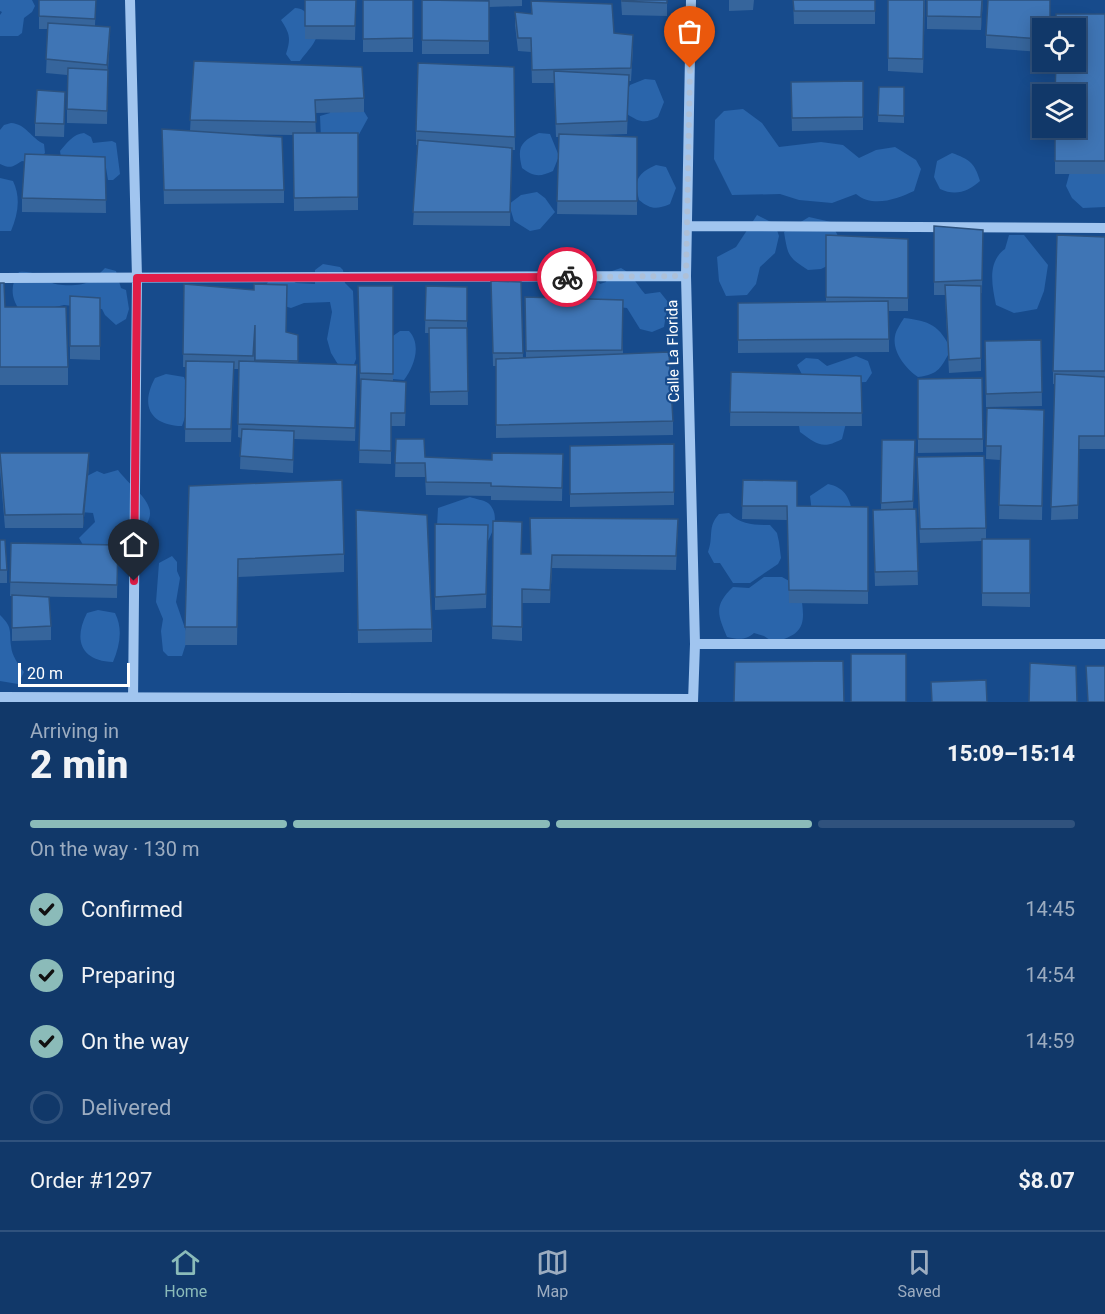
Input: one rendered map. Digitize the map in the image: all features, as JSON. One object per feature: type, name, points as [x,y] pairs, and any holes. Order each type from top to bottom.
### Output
[{"type":"street","points":[[130,0],[137,278],[133,700]]},
{"type":"street","name":"Calle La Florida","points":[[691,0],[686,276],[695,644],[693,701]]},
{"type":"street","points":[[688,226],[1105,228]]},
{"type":"street","points":[[0,279],[686,276]]},
{"type":"street","points":[[695,644],[1105,644]]},
{"type":"street","points":[[0,697],[133,700],[693,701]]},
{"type":"shaded area","points":[[0,0],[32,0],[35,6],[32,12],[24,18],[22,33],[18,36],[0,36],[2,12],[0,11]]},
{"type":"shaded area","points":[[295,8],[307,14],[316,24],[317,30],[315,40],[300,61],[291,61],[286,54],[289,36],[281,20]]},
{"type":"shaded area","points":[[645,79],[655,80],[664,102],[658,117],[649,121],[639,120],[627,114],[624,97],[630,85]]},
{"type":"shaded area","points":[[331,102],[360,105],[368,118],[357,138],[321,139],[320,116],[330,113]]},
{"type":"shaded area","points":[[743,109],[762,123],[779,147],[821,142],[843,145],[859,158],[876,150],[895,147],[916,160],[921,169],[914,191],[885,201],[870,201],[856,194],[832,203],[799,200],[780,194],[732,195],[714,159],[715,120],[724,111]]},
{"type":"shaded area","points":[[11,123],[21,126],[44,144],[45,153],[34,160],[22,161],[11,167],[0,164],[0,130],[4,125]]},
{"type":"shaded area","points":[[84,133],[91,137],[93,143],[112,141],[116,143],[120,174],[113,180],[108,180],[104,167],[62,164],[60,151],[73,137]]},
{"type":"shaded area","points":[[539,133],[550,134],[559,156],[553,171],[537,175],[522,168],[520,150],[524,142]]},
{"type":"shaded area","points":[[952,153],[970,162],[980,181],[961,192],[940,189],[934,177],[937,161]]},
{"type":"shaded area","points":[[656,165],[666,167],[676,188],[670,204],[657,208],[650,207],[639,200],[637,187],[641,174]]},
{"type":"shaded area","points":[[1071,168],[1105,168],[1105,207],[1083,208],[1072,198],[1066,186]]},
{"type":"shaded area","points":[[0,178],[13,181],[17,194],[17,212],[11,231],[0,231]]},
{"type":"shaded area","points":[[537,192],[545,198],[555,212],[540,229],[530,231],[514,221],[509,204],[521,195]]},
{"type":"shaded area","points":[[757,215],[775,224],[779,236],[775,253],[760,267],[756,284],[747,295],[726,296],[719,281],[717,257],[736,247]]},
{"type":"shaded area","points":[[809,217],[831,222],[838,236],[831,264],[821,269],[808,270],[796,262],[787,246],[784,232]]},
{"type":"shaded area","points":[[1009,235],[1024,235],[1048,265],[1044,291],[1037,309],[1014,313],[996,305],[992,282],[993,267],[999,254],[1005,249]]},
{"type":"shaded area","points":[[323,264],[340,267],[343,270],[345,283],[353,291],[356,359],[353,367],[339,366],[331,353],[327,339],[332,312],[330,302],[304,303],[291,308],[284,306],[268,288],[267,283],[280,272],[296,283],[315,284],[315,270]]},
{"type":"shaded area","points":[[105,268],[116,271],[121,288],[126,290],[129,309],[126,319],[116,325],[102,309],[64,305],[23,314],[14,299],[13,288],[19,272],[35,274],[54,284],[71,285],[91,281]]},
{"type":"shaded area","points":[[621,268],[631,276],[645,294],[660,292],[668,302],[664,327],[652,332],[640,329],[627,308],[575,302],[567,298],[566,286],[569,280],[591,272],[600,284],[606,282],[609,272]]},
{"type":"shaded area","points":[[904,318],[927,323],[943,335],[951,350],[942,366],[935,372],[918,377],[901,360],[896,348],[895,336]]},
{"type":"shaded area","points":[[400,331],[409,331],[416,349],[411,369],[404,380],[393,379],[390,338]]},
{"type":"shaded area","points":[[856,356],[868,361],[872,373],[866,382],[806,382],[797,365],[806,358],[818,359],[827,366]]},
{"type":"shaded area","points":[[166,374],[184,377],[186,383],[188,402],[182,426],[162,422],[151,412],[148,397],[151,388],[155,378]]},
{"type":"shaded area","points":[[796,407],[849,411],[842,439],[824,445],[800,432]]},
{"type":"shaded area","points":[[118,470],[146,500],[150,516],[146,525],[120,551],[108,559],[86,550],[79,538],[95,522],[93,513],[80,512],[87,476],[97,471],[104,474]]},
{"type":"shaded area","points":[[828,484],[839,488],[846,494],[853,514],[812,512],[810,496]]},
{"type":"shaded area","points":[[470,497],[488,503],[495,514],[494,527],[482,551],[437,526],[438,508]]},
{"type":"shaded area","points":[[729,513],[743,522],[770,525],[777,533],[781,558],[778,564],[750,583],[733,583],[720,563],[714,563],[708,552],[715,519],[719,514]]},
{"type":"shaded area","points":[[172,556],[177,562],[180,578],[176,602],[188,637],[182,656],[168,656],[163,651],[161,631],[163,619],[156,602],[159,563]]},
{"type":"shaded area","points":[[764,577],[782,577],[800,587],[803,616],[799,630],[785,639],[773,642],[754,633],[738,639],[727,637],[719,611],[722,600],[733,587],[749,588]]},
{"type":"shaded area","points":[[98,610],[115,613],[119,625],[120,637],[113,662],[93,658],[83,647],[81,632],[87,613]]},
{"type":"shaded area","points":[[0,615],[9,626],[13,653],[24,672],[18,684],[0,681]]},
{"type":"building","points":[[39,0],[96,0],[95,19],[39,16]]},
{"type":"building","points":[[305,0],[356,0],[355,26],[305,26]]},
{"type":"building","points":[[363,0],[413,0],[413,38],[363,39]]},
{"type":"building","points":[[422,0],[489,1],[489,41],[422,40]]},
{"type":"building","points":[[667,0],[667,3],[622,1]]},
{"type":"building","points":[[793,0],[875,0],[875,11],[794,11]]},
{"type":"building","points":[[888,0],[924,0],[923,59],[888,58]]},
{"type":"building","points":[[927,0],[982,0],[981,17],[927,16]]},
{"type":"building","points":[[988,0],[1050,0],[1050,18],[1032,18],[1032,38],[986,35]]},
{"type":"building","points":[[531,1],[612,4],[614,33],[633,35],[631,68],[532,70],[531,38],[518,38],[515,12],[532,14]]},
{"type":"building","points":[[1056,14],[1105,14],[1105,161],[1055,161],[1055,138],[1086,138],[1086,84],[1055,84],[1056,72],[1086,72],[1086,18],[1056,18]]},
{"type":"building","points":[[48,23],[110,27],[107,65],[46,59]]},
{"type":"building","points":[[194,61],[362,67],[364,98],[315,100],[316,122],[190,120]]},
{"type":"building","points":[[418,63],[514,67],[515,137],[416,131]]},
{"type":"building","points":[[68,68],[108,70],[107,111],[67,109]]},
{"type":"building","points":[[554,71],[629,75],[627,121],[556,124]]},
{"type":"building","points":[[863,81],[863,117],[792,118],[791,82]]},
{"type":"building","points":[[879,87],[904,87],[904,116],[878,115]]},
{"type":"building","points":[[37,90],[65,92],[64,124],[35,123]]},
{"type":"building","points":[[162,129],[282,137],[284,190],[164,190]]},
{"type":"building","points":[[293,133],[358,133],[358,197],[294,198]]},
{"type":"building","points":[[559,134],[637,137],[637,201],[557,201]]},
{"type":"building","points":[[418,140],[512,148],[510,212],[413,212]]},
{"type":"building","points":[[25,154],[105,157],[106,200],[22,198]]},
{"type":"building","points":[[934,226],[983,230],[982,280],[934,282]]},
{"type":"building","points":[[826,235],[908,239],[908,298],[826,297]]},
{"type":"building","points":[[1057,235],[1105,237],[1105,371],[1053,371]]},
{"type":"building","points":[[491,281],[521,282],[523,353],[493,353]]},
{"type":"building","points":[[0,283],[4,283],[5,307],[66,307],[68,367],[0,367]]},
{"type":"building","points":[[184,284],[254,290],[254,284],[287,285],[286,332],[298,335],[298,361],[255,360],[255,325],[253,356],[183,354]]},
{"type":"building","points":[[945,285],[981,286],[981,358],[949,360]]},
{"type":"building","points":[[358,286],[393,286],[393,374],[360,373]]},
{"type":"building","points":[[426,286],[467,287],[467,321],[425,320]]},
{"type":"building","points":[[70,296],[100,298],[100,346],[70,346]]},
{"type":"building","points":[[525,297],[623,300],[622,350],[526,351]]},
{"type":"building","points":[[888,301],[889,339],[738,340],[738,303]]},
{"type":"building","points":[[429,328],[467,328],[468,391],[430,392]]},
{"type":"building","points":[[1041,340],[1042,392],[986,394],[985,341]]},
{"type":"building","points":[[669,352],[673,421],[496,425],[496,359]]},
{"type":"building","points":[[186,361],[234,362],[231,429],[185,429]]},
{"type":"building","points":[[239,361],[357,365],[355,428],[238,424]]},
{"type":"building","points":[[731,372],[861,376],[862,413],[730,412]]},
{"type":"building","points":[[1055,374],[1105,377],[1105,436],[1079,436],[1078,505],[1051,507]]},
{"type":"building","points":[[982,378],[983,439],[918,439],[918,379]]},
{"type":"building","points":[[361,379],[406,382],[405,413],[391,413],[391,451],[359,450]]},
{"type":"building","points":[[987,408],[1044,410],[1042,506],[999,505],[1001,446],[986,446]]},
{"type":"building","points":[[242,429],[294,431],[293,460],[240,456]]},
{"type":"building","points":[[396,439],[424,439],[425,457],[492,460],[492,453],[563,454],[562,488],[491,486],[491,483],[426,482],[425,463],[395,463]]},
{"type":"building","points":[[882,440],[915,440],[913,501],[881,503]]},
{"type":"building","points":[[674,444],[674,492],[570,494],[570,446]]},
{"type":"building","points":[[0,453],[89,453],[83,514],[5,515]]},
{"type":"building","points":[[984,456],[986,528],[920,529],[917,457]]},
{"type":"building","points":[[342,480],[344,554],[238,559],[237,627],[185,627],[189,486]]},
{"type":"building","points":[[743,480],[797,481],[797,506],[868,507],[868,591],[789,590],[787,506],[742,506]]},
{"type":"building","points":[[916,509],[918,571],[875,572],[873,510]]},
{"type":"building","points":[[356,510],[427,515],[432,629],[358,630]]},
{"type":"building","points":[[530,518],[678,519],[676,556],[552,555],[550,590],[522,589],[522,627],[492,626],[493,521],[522,522],[521,554],[531,554]]},
{"type":"building","points":[[435,524],[488,525],[486,594],[435,597]]},
{"type":"building","points":[[982,539],[1030,539],[1030,593],[982,593]]},
{"type":"building","points":[[0,540],[5,540],[7,570],[0,570]]},
{"type":"building","points":[[11,543],[118,545],[117,585],[10,582]]},
{"type":"building","points":[[12,595],[49,597],[51,626],[12,628]]},
{"type":"building","points":[[851,654],[906,654],[906,702],[851,702]]},
{"type":"building","points":[[843,661],[844,702],[734,702],[735,662]]},
{"type":"building","points":[[1030,663],[1076,666],[1077,702],[1029,702]]},
{"type":"building","points":[[1086,666],[1105,666],[1105,702],[1088,702]]},
{"type":"building","points":[[986,680],[987,702],[932,702],[931,682]]},
{"type":"way so far","points":[[567,277],[686,276],[690,68]]},
{"type":"route","points":[[134,581],[137,278],[567,277]]}]
